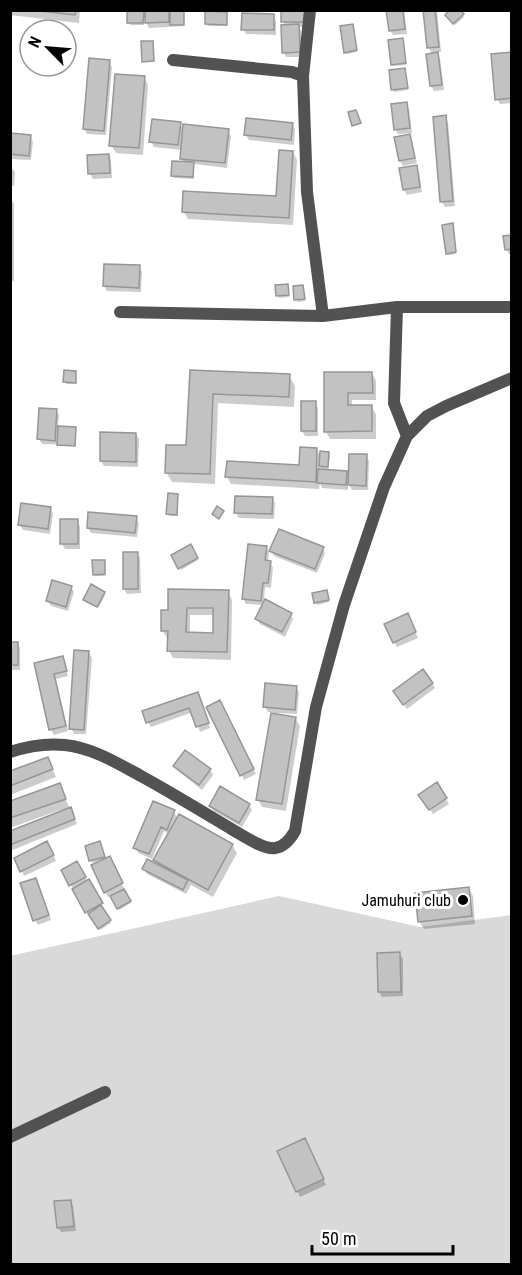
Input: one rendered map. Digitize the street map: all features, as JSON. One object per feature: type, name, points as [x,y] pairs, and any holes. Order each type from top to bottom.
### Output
[{"type":"street","points":[[310,10],[303,76],[307,192],[323,316]]},
{"type":"street","points":[[173,60],[292,72],[303,76]]},
{"type":"street","points":[[397,307],[394,404],[407,436]]},
{"type":"street","points":[[120,312],[323,316],[397,307],[512,307]]},
{"type":"street","points":[[10,753],[26,747],[45,744],[89,750],[111,759],[165,789],[247,838],[272,848],[286,843],[295,831],[316,707],[344,605],[384,487],[407,436],[427,416],[512,378]]},
{"type":"street","points":[[10,1137],[105,1092]]},
{"type":"shaded area","points":[[279,896],[420,927],[511,915],[511,1264],[11,1264],[10,956]]},
{"type":"building","points":[[32,10],[76,10],[75,15]]},
{"type":"building","points":[[127,10],[144,10],[143,23],[127,23]]},
{"type":"building","points":[[145,10],[169,10],[169,22],[145,23]]},
{"type":"building","points":[[170,10],[184,10],[184,25],[170,25]]},
{"type":"building","points":[[281,10],[306,10],[306,22],[281,22]]},
{"type":"building","points":[[386,10],[403,10],[405,29],[389,31]]},
{"type":"building","points":[[423,10],[435,10],[439,47],[427,48]]},
{"type":"building","points":[[449,10],[460,10],[464,14],[453,24],[445,15]]},
{"type":"building","points":[[205,11],[227,12],[227,25],[205,24]]},
{"type":"building","points":[[242,13],[274,14],[274,30],[241,30]]},
{"type":"building","points":[[299,24],[300,52],[282,53],[281,25]]},
{"type":"building","points":[[353,24],[357,50],[344,53],[340,26]]},
{"type":"building","points":[[403,38],[406,63],[391,65],[388,40]]},
{"type":"building","points":[[141,41],[153,41],[154,61],[142,62]]},
{"type":"building","points":[[438,52],[442,85],[430,86],[426,54]]},
{"type":"building","points":[[512,52],[512,98],[495,100],[491,54]]},
{"type":"building","points":[[89,58],[110,60],[104,131],[83,129]]},
{"type":"building","points":[[405,68],[408,88],[391,90],[389,70]]},
{"type":"building","points":[[115,74],[145,76],[139,148],[109,146]]},
{"type":"building","points":[[407,102],[410,128],[394,130],[391,104]]},
{"type":"building","points":[[356,110],[361,123],[352,126],[348,112]]},
{"type":"building","points":[[446,115],[453,201],[440,202],[433,117]]},
{"type":"building","points":[[246,118],[293,123],[291,140],[244,135]]},
{"type":"building","points":[[152,119],[181,122],[178,145],[149,142]]},
{"type":"building","points":[[183,124],[229,129],[225,163],[180,159]]},
{"type":"building","points":[[10,133],[31,135],[29,156],[10,154]]},
{"type":"building","points":[[410,134],[415,158],[399,161],[394,137]]},
{"type":"building","points":[[279,150],[293,151],[289,218],[182,212],[183,191],[276,196]]},
{"type":"building","points":[[109,154],[110,173],[88,174],[87,155]]},
{"type":"building","points":[[172,161],[194,162],[193,177],[171,176]]},
{"type":"building","points":[[417,165],[420,187],[403,190],[399,168]]},
{"type":"building","points":[[453,223],[456,252],[446,254],[442,225]]},
{"type":"building","points":[[512,235],[512,249],[505,250],[503,236]]},
{"type":"building","points":[[104,264],[140,265],[139,288],[103,286]]},
{"type":"building","points":[[288,284],[289,295],[276,296],[275,285]]},
{"type":"building","points":[[303,285],[305,299],[294,300],[293,286]]},
{"type":"building","points":[[64,370],[76,371],[76,383],[63,382]]},
{"type":"building","points":[[190,370],[290,374],[289,397],[213,394],[210,474],[165,473],[166,445],[186,445]]},
{"type":"building","points":[[324,372],[372,372],[373,393],[348,393],[348,405],[372,405],[372,431],[324,432]]},
{"type":"building","points":[[301,401],[316,401],[316,431],[301,431]]},
{"type":"building","points":[[39,408],[57,409],[55,441],[37,439]]},
{"type":"building","points":[[58,426],[76,427],[75,446],[57,445]]},
{"type":"building","points":[[100,432],[136,433],[136,462],[100,461]]},
{"type":"building","points":[[300,447],[317,448],[316,482],[225,477],[227,461],[299,465]]},
{"type":"building","points":[[320,451],[329,452],[328,467],[319,466]]},
{"type":"building","points":[[349,454],[367,454],[366,486],[348,485]]},
{"type":"building","points":[[318,469],[347,471],[346,485],[317,483]]},
{"type":"building","points":[[168,493],[178,494],[177,515],[166,514]]},
{"type":"building","points":[[235,496],[273,497],[272,514],[234,513]]},
{"type":"building","points":[[21,503],[51,507],[48,529],[18,525]]},
{"type":"building","points":[[217,506],[224,511],[219,519],[212,514]]},
{"type":"building","points":[[88,512],[137,516],[135,533],[87,528]]},
{"type":"building","points":[[60,519],[78,519],[78,544],[60,544]]},
{"type":"building","points":[[279,529],[324,547],[315,569],[269,551]]},
{"type":"building","points":[[191,544],[198,558],[178,569],[171,555]]},
{"type":"building","points":[[248,544],[267,546],[265,560],[271,561],[268,583],[263,583],[261,601],[242,599]]},
{"type":"building","points":[[123,552],[138,552],[138,589],[123,589]]},
{"type":"building","points":[[92,560],[105,560],[105,574],[93,575]]},
{"type":"building","points":[[52,580],[72,586],[66,607],[46,601]]},
{"type":"building","points":[[91,584],[105,592],[97,607],[83,600]]},
{"type":"building","points":[[168,589],[229,590],[227,652],[167,651],[168,631],[161,631],[161,610],[168,610]],"holes":[[[187,608],[213,608],[213,633],[186,632]]]},
{"type":"building","points":[[327,590],[329,600],[314,603],[312,593]]},
{"type":"building","points":[[265,599],[292,613],[282,632],[255,619]]},
{"type":"building","points":[[408,613],[416,632],[393,643],[384,624]]},
{"type":"building","points":[[10,642],[18,642],[18,665],[10,665]]},
{"type":"building","points":[[74,650],[89,651],[84,730],[69,729]]},
{"type":"building","points":[[63,656],[67,671],[54,674],[66,726],[49,730],[34,663]]},
{"type":"building","points":[[423,669],[433,683],[403,705],[393,691]]},
{"type":"building","points":[[265,683],[297,686],[295,710],[263,707]]},
{"type":"building","points":[[198,692],[209,723],[196,727],[189,708],[146,723],[142,711]]},
{"type":"building","points":[[220,700],[254,769],[240,776],[206,707]]},
{"type":"building","points":[[271,713],[296,717],[282,804],[256,800]]},
{"type":"building","points":[[185,750],[211,769],[199,785],[173,766]]},
{"type":"building","points":[[48,757],[53,769],[10,786],[10,771]]},
{"type":"building","points":[[437,782],[447,798],[429,810],[418,795]]},
{"type":"building","points":[[60,783],[66,799],[10,818],[10,801]]},
{"type":"building","points":[[220,786],[250,804],[239,823],[209,806]]},
{"type":"building","points":[[153,801],[175,810],[167,830],[161,827],[149,854],[133,848]]},
{"type":"building","points":[[71,807],[75,819],[10,845],[10,831]]},
{"type":"building","points":[[179,814],[233,844],[208,890],[153,860]]},
{"type":"building","points":[[47,841],[54,855],[20,872],[14,858]]},
{"type":"building","points":[[100,841],[105,857],[89,861],[85,846]]},
{"type":"building","points":[[110,856],[123,883],[104,893],[91,865]]},
{"type":"building","points":[[147,859],[188,880],[183,890],[142,869]]},
{"type":"building","points":[[77,861],[86,877],[69,886],[61,870]]},
{"type":"building","points":[[36,878],[49,915],[33,921],[20,883]]},
{"type":"building","points":[[89,879],[103,903],[85,913],[72,889]]},
{"type":"building","points":[[469,887],[472,916],[418,922],[415,893]]},
{"type":"building","points":[[124,889],[131,901],[117,909],[110,896]]},
{"type":"building","points":[[101,905],[111,920],[98,929],[88,914]]},
{"type":"building","points":[[400,952],[401,992],[378,992],[377,953]]},
{"type":"building","points":[[305,1138],[324,1179],[296,1192],[277,1151]]},
{"type":"building","points":[[71,1200],[74,1226],[57,1228],[54,1201]]},
{"type":"place","name":"Jamuhuri club","points":[[463,900]]}]
